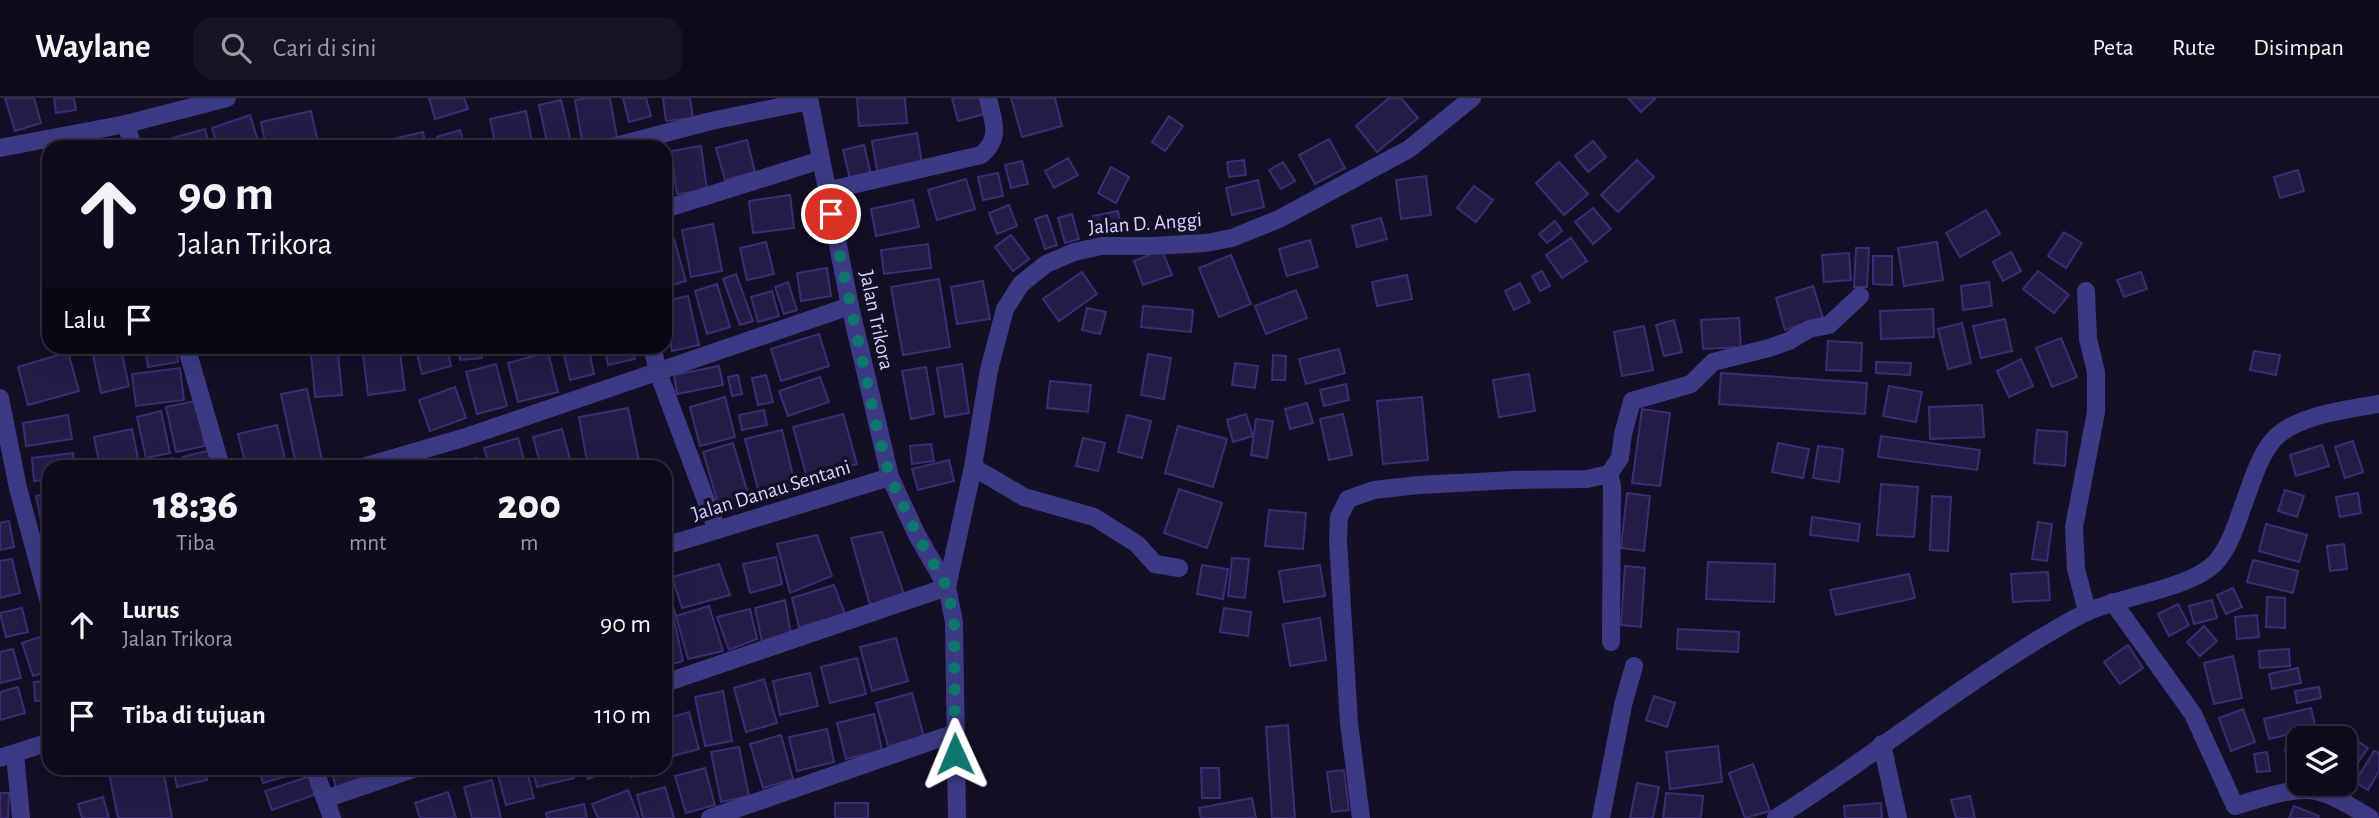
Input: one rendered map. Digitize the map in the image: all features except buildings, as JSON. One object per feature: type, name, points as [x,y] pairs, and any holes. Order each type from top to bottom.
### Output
[{"type":"street","points":[[0,148],[126,124],[227,98]]},
{"type":"street","points":[[826,191],[981,155],[990,147],[995,132],[988,98]]},
{"type":"street","name":"Jalan D. Anggi","points":[[947,587],[973,467],[989,370],[1005,309],[1021,284],[1046,264],[1074,252],[1101,246],[1206,243],[1232,238],[1279,219],[1409,149],[1472,98]]},
{"type":"street","points":[[639,140],[809,100]]},
{"type":"street","name":"Jalan Trikora","points":[[809,100],[850,306],[890,477],[947,587]]},
{"type":"street","points":[[126,124],[131,140]]},
{"type":"street","points":[[672,207],[821,160]]},
{"type":"street","points":[[2086,292],[2088,339],[2096,372],[2096,412],[2074,527],[2076,569],[2087,611]]},
{"type":"street","points":[[1361,818],[1349,723],[1338,540],[1339,517],[1348,499],[1374,490],[1418,485],[1587,479],[1609,474],[1620,458],[1632,401],[1691,384],[1713,362],[1769,348],[1789,341],[1809,329],[1829,325],[1860,296]]},
{"type":"street","points":[[387,460],[463,438],[850,306]]},
{"type":"street","points":[[188,354],[219,460]]},
{"type":"street","points":[[654,354],[657,372],[717,530]]},
{"type":"street","points":[[0,398],[18,488],[42,577]]},
{"type":"street","points":[[1776,818],[1985,674],[2087,611],[2175,584],[2214,565],[2233,533],[2265,454],[2275,438],[2309,419],[2379,404]]},
{"type":"street","points":[[973,467],[1024,497],[1094,517],[1137,544],[1155,564],[1179,568]]},
{"type":"street","points":[[1609,474],[1612,486],[1611,642]]},
{"type":"street","name":"Jalan Danau Sentani","points":[[672,544],[890,477]]},
{"type":"street","points":[[672,681],[947,587],[954,622],[957,818]]},
{"type":"street","points":[[2113,602],[2193,713],[2235,806],[2295,791],[2315,791],[2351,806],[2370,818]]},
{"type":"street","points":[[1601,818],[1623,705],[1634,666]]},
{"type":"street","points":[[710,818],[955,733]]},
{"type":"street","points":[[21,818],[7,756],[42,744]]},
{"type":"street","points":[[1882,744],[1898,818]]},
{"type":"street","points":[[316,775],[332,818]]},
{"type":"street","points":[[325,799],[395,775]]},
{"type":"route","points":[[831,214],[890,477],[917,535],[947,587],[954,622],[955,754]]}]
